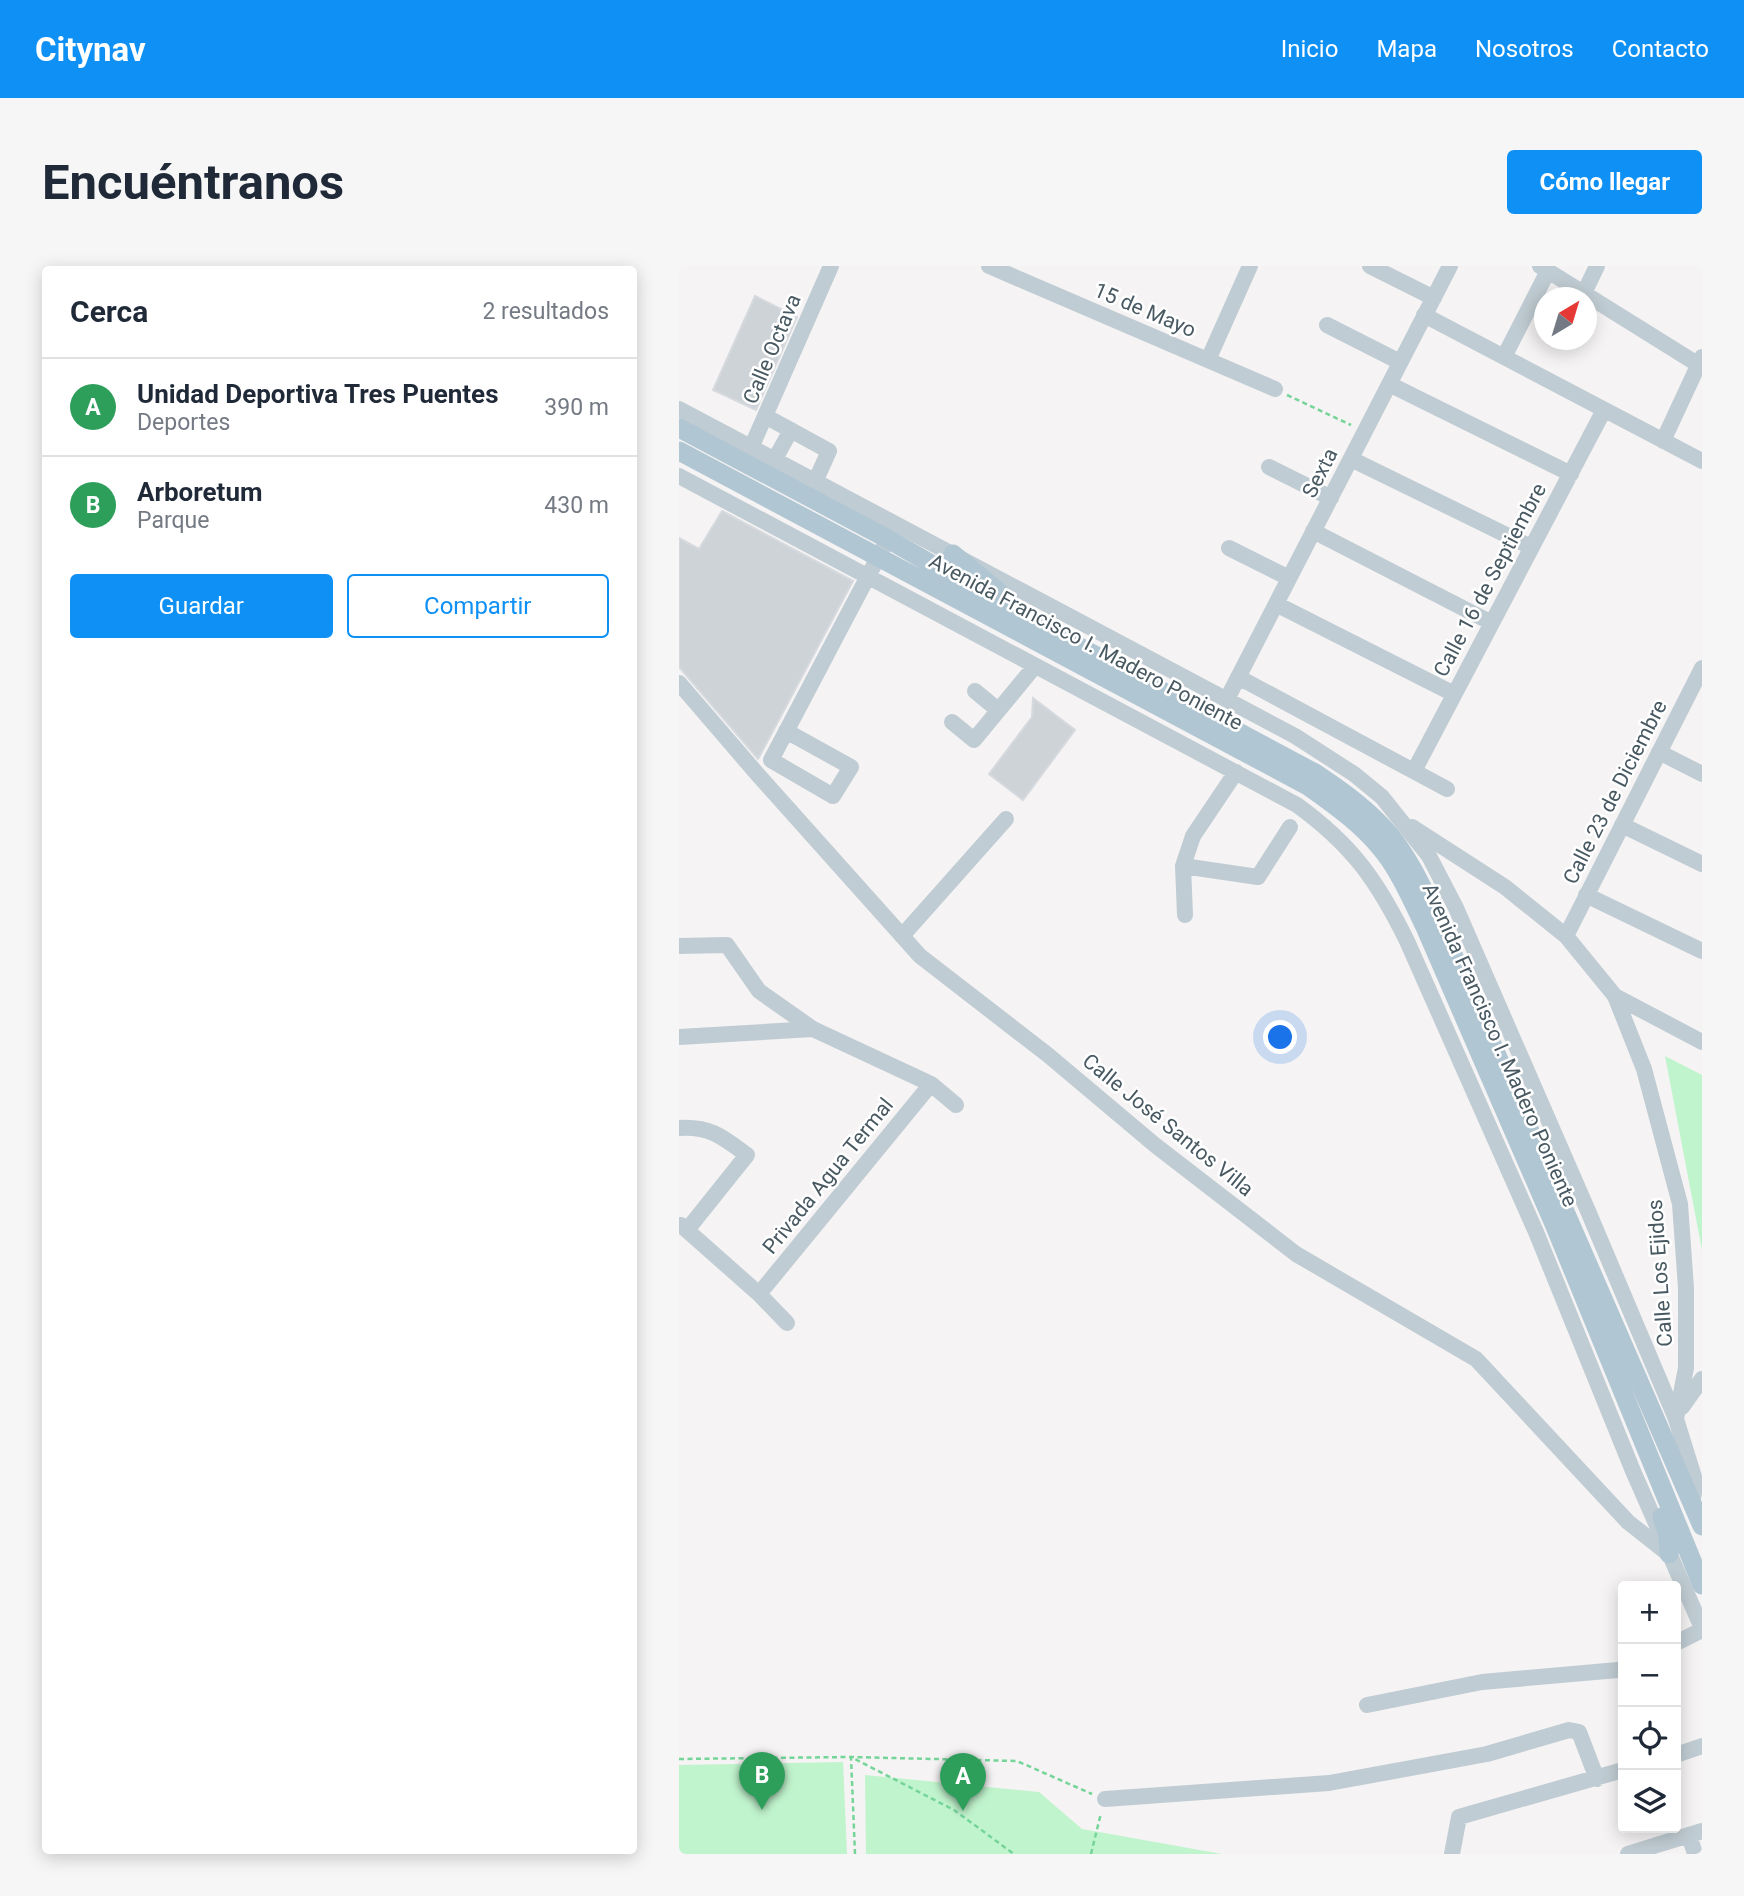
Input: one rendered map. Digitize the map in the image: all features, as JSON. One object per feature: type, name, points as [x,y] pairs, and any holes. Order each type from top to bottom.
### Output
[{"type":"main road","name":"Avenida Francisco I. Madero Poniente","points":[[679,428],[715,438],[881,529],[1016,613],[1315,773],[1344,793],[1390,835],[1416,872],[1438,920],[1702,1526]]},
{"type":"main road","name":"Avenida Francisco I. Madero Poniente","points":[[679,451],[1308,786],[1336,806],[1380,847],[1426,927],[1554,1224],[1702,1585]]},
{"type":"main road","points":[[953,555],[1000,593],[1016,613]]},
{"type":"main road","points":[[1657,1478],[1654,1491],[1668,1535],[1669,1554]]},
{"type":"street","name":"Calle Octava","points":[[751,448],[831,266]]},
{"type":"street","name":"15 de Mayo","points":[[989,266],[1275,389]]},
{"type":"street","points":[[1208,360],[1250,266]]},
{"type":"street","points":[[1370,266],[1434,298]]},
{"type":"street","name":"Sexta","points":[[1227,699],[1450,266]]},
{"type":"street","points":[[1587,287],[1597,266]]},
{"type":"street","points":[[1504,357],[1544,268],[1574,287]]},
{"type":"street","points":[[1597,301],[1701,363],[1663,441]]},
{"type":"street","points":[[1424,315],[1702,461]]},
{"type":"street","points":[[1328,326],[1400,362]]},
{"type":"street","points":[[1389,384],[1571,474]]},
{"type":"street","name":"Avenida Francisco I. Madero Poniente","points":[[679,409],[715,438],[751,448],[770,468],[815,482],[881,529],[953,555],[1295,736],[1354,774],[1382,797],[1429,856],[1456,908],[1677,1416],[1696,1483],[1692,1503]]},
{"type":"street","name":"Calle 16 de Septiembre","points":[[1414,771],[1604,410]]},
{"type":"street","points":[[765,416],[829,451],[815,482]]},
{"type":"street","points":[[770,468],[791,430]]},
{"type":"street","points":[[1350,459],[1531,547]]},
{"type":"street","points":[[1269,467],[1331,498]]},
{"type":"street","points":[[679,476],[1297,805],[1324,825],[1365,867],[1388,902],[1536,1231],[1702,1629],[1681,1640]]},
{"type":"street","points":[[786,731],[851,767],[833,796],[771,760],[786,731],[868,577],[878,557],[881,529]]},
{"type":"street","points":[[1313,531],[1492,623]]},
{"type":"street","points":[[1229,548],[1289,578]]},
{"type":"street","points":[[1276,604],[1454,694]]},
{"type":"street","points":[[952,722],[974,740],[1035,666]]},
{"type":"street","name":"Calle 23 de Diciembre","points":[[1566,936],[1701,675]]},
{"type":"street","points":[[1238,677],[1447,789]]},
{"type":"street","name":"Calle José Santos Villa","points":[[679,682],[920,956],[1048,1055],[1155,1145],[1296,1254],[1476,1359],[1628,1522],[1669,1554]]},
{"type":"street","points":[[975,691],[999,710]]},
{"type":"street","points":[[1659,752],[1702,774]]},
{"type":"street","points":[[1185,915],[1183,866],[1193,836],[1236,772]]},
{"type":"street","name":"Calle Los Ejidos","points":[[1398,818],[1505,887],[1566,936],[1615,996],[1644,1069],[1680,1204],[1686,1288],[1686,1368],[1677,1416]]},
{"type":"street","points":[[902,936],[1006,819]]},
{"type":"street","points":[[1622,825],[1702,864]]},
{"type":"street","points":[[1183,866],[1258,877],[1290,827]]},
{"type":"street","points":[[1586,894],[1702,951]]},
{"type":"street","points":[[679,946],[727,945],[759,991],[813,1029],[931,1084],[956,1105]]},
{"type":"street","points":[[1615,996],[1702,1042]]},
{"type":"street","points":[[679,1037],[813,1029]]},
{"type":"street","name":"Privada Agua Termal","points":[[759,1294],[931,1084]]},
{"type":"street","points":[[679,1128],[707,1129],[747,1155],[683,1227],[759,1294],[787,1323]]},
{"type":"street","points":[[1677,1416],[1702,1379]]},
{"type":"street","points":[[1367,1705],[1482,1682],[1618,1670]]},
{"type":"street","points":[[1105,1799],[1329,1783],[1487,1754],[1569,1730],[1579,1732],[1597,1779]]},
{"type":"street","points":[[1681,1753],[1702,1746]]},
{"type":"street","points":[[1452,1854],[1459,1817],[1618,1772]]},
{"type":"street","points":[[1628,1854],[1695,1833],[1695,1854]]},
{"type":"path","points":[[1275,389],[1364,432]]},
{"type":"path","points":[[679,1759],[851,1757],[1017,1761],[1105,1799],[1091,1854]]},
{"type":"path","points":[[851,1757],[855,1854]]},
{"type":"path","points":[[851,1757],[954,1810],[1014,1854]]},
{"type":"green space","points":[[1665,1056],[1702,1075],[1702,1250]]},
{"type":"green space","points":[[843,1762],[847,1854],[679,1854],[679,1765]]},
{"type":"green space","points":[[865,1775],[1039,1792],[1082,1829],[1222,1854],[866,1854]]},
{"type":"building","points":[[755,296],[797,317],[756,410],[713,390]]},
{"type":"building","points":[[722,511],[853,581],[758,759],[679,667],[679,538],[699,549]]},
{"type":"building","points":[[1033,698],[1075,730],[1023,800],[989,774],[1032,717]]},
{"type":"place","name":"Arboretum","points":[[762,1810]]},
{"type":"place","name":"Unidad Deportiva Tres Puentes","points":[[963,1811]]}]
